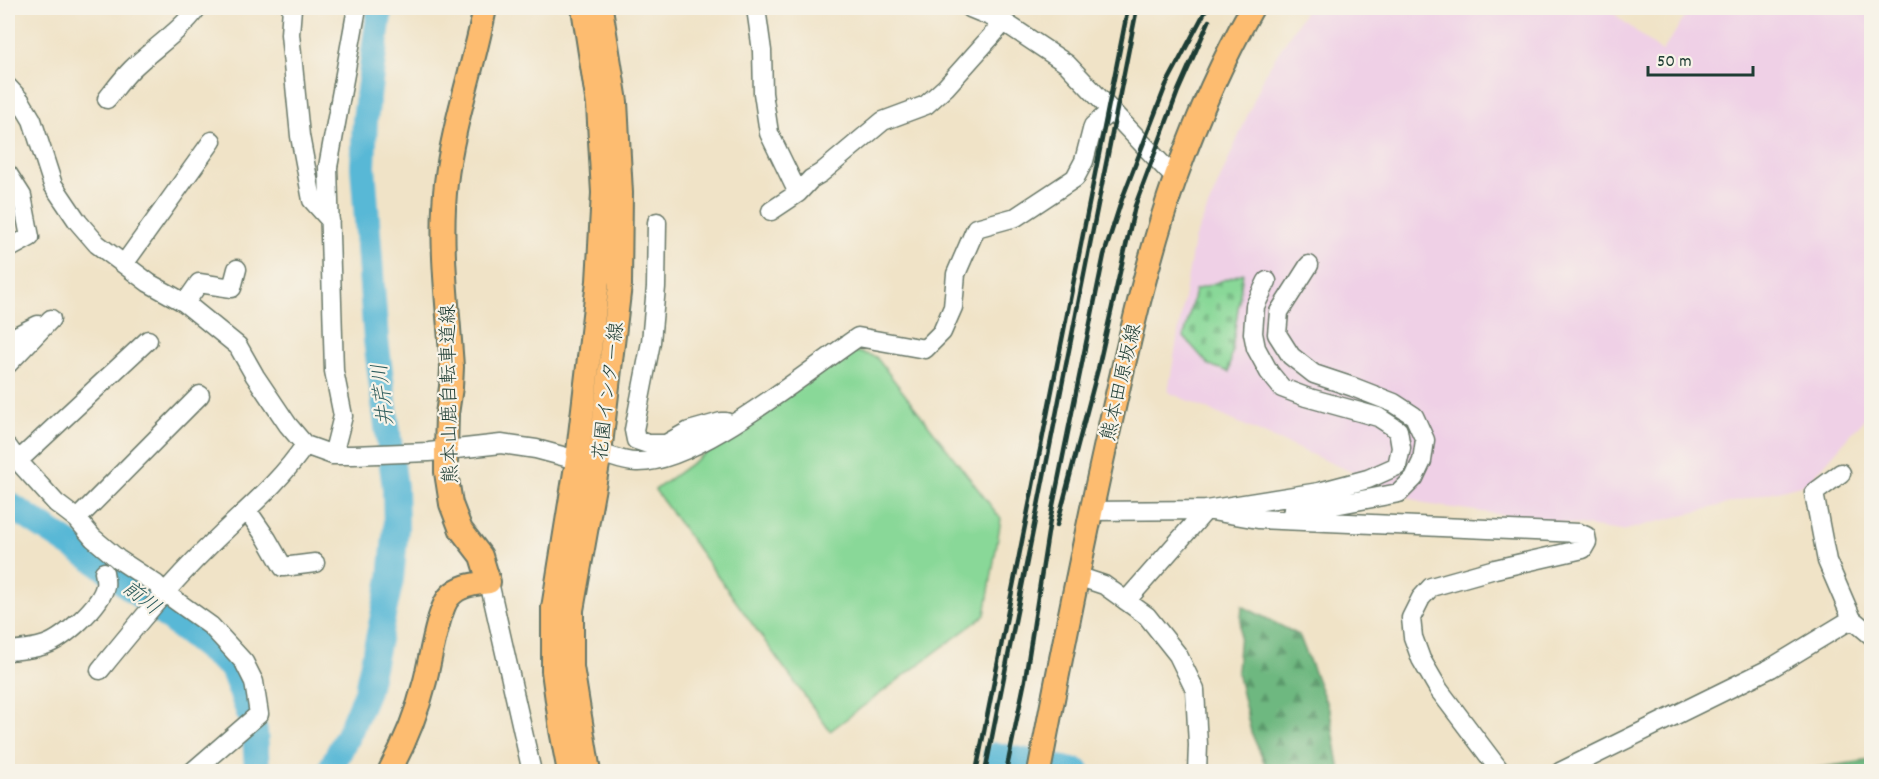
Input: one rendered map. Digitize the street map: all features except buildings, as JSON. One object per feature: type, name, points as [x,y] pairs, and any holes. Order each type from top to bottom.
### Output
[{"type":"main road","name":"熊本山鹿自転車道線","points":[[485,8],[476,54],[454,135],[446,183],[443,228],[452,367],[447,414],[437,452],[446,472],[451,504],[461,530],[481,556],[489,582]]},
{"type":"main road","name":"花園インター線","points":[[569,771],[561,730],[554,671],[553,609],[592,458],[603,193],[598,105],[583,8]]},
{"type":"main road","name":"花園インター線","points":[[589,771],[572,667],[573,610],[592,458],[620,285],[621,193],[616,102],[601,8]]},
{"type":"main road","name":"熊本田原坂線","points":[[1039,771],[1077,576],[1138,305],[1175,178],[1208,96],[1252,8]]},
{"type":"main road","points":[[389,771],[405,741],[425,682],[442,609],[449,596],[466,585],[489,582]]},
{"type":"street","points":[[107,99],[133,68],[162,44],[197,8]]},
{"type":"street","points":[[292,8],[290,34],[300,136],[312,200],[330,220]]},
{"type":"street","points":[[333,455],[343,416],[334,370],[328,166],[357,8]]},
{"type":"street","points":[[756,8],[762,51],[763,93],[769,133],[798,193]]},
{"type":"street","points":[[970,8],[1002,16],[1067,64],[1175,178]]},
{"type":"street","points":[[771,211],[798,193],[884,121],[926,105],[946,87],[1002,16]]},
{"type":"street","points":[[8,87],[20,100],[32,120],[53,185],[78,222],[97,244],[149,283],[185,303],[238,346],[281,415],[305,445],[333,455],[353,455],[437,452],[501,444],[635,462],[666,459],[723,431],[858,337],[925,349],[942,332],[953,307],[956,274],[976,228],[1016,217],[1075,178],[1084,161],[1093,126],[1112,110]]},
{"type":"street","points":[[124,264],[212,141]]},
{"type":"street","points":[[8,174],[22,196],[30,237],[8,249]]},
{"type":"street","points":[[657,222],[651,342],[634,430],[636,440],[648,444],[666,444],[689,431],[721,422],[735,423]]},
{"type":"street","points":[[1258,519],[1399,493],[1414,478],[1422,461],[1425,440],[1414,416],[1394,403],[1314,374],[1291,356],[1277,334],[1279,312],[1309,265]]},
{"type":"street","points":[[185,303],[199,284],[232,288],[237,269]]},
{"type":"street","points":[[1091,511],[1206,510],[1319,492],[1368,480],[1397,466],[1401,448],[1398,430],[1378,417],[1282,388],[1269,372],[1256,348],[1253,333],[1255,306],[1267,281]]},
{"type":"street","points":[[8,340],[51,319],[8,364]]},
{"type":"street","points":[[148,340],[13,454],[56,503],[77,519],[93,538],[118,559],[156,584],[212,627],[244,662],[254,682],[259,714],[192,771]]},
{"type":"street","points":[[77,519],[200,395]]},
{"type":"street","points":[[100,670],[165,593],[209,545],[292,464],[305,445]]},
{"type":"street","points":[[1841,473],[1814,493],[1827,561],[1852,619],[1872,636]]},
{"type":"street","points":[[247,510],[283,567],[315,563]]},
{"type":"street","points":[[1206,510],[1258,519],[1579,533],[1586,536],[1587,543],[1583,549],[1495,569],[1431,587],[1421,598],[1411,618],[1413,637],[1421,659],[1439,690],[1501,771]]},
{"type":"street","points":[[1126,601],[1206,510]]},
{"type":"street","points":[[8,651],[47,644],[70,630],[96,603],[105,587],[104,572]]},
{"type":"street","points":[[1077,576],[1104,585],[1147,616],[1178,655],[1195,690],[1197,771]]},
{"type":"street","points":[[489,582],[532,771]]},
{"type":"street","points":[[1560,771],[1761,673],[1852,619]]},
{"type":"shaded area","points":[[1307,8],[1607,8],[1662,52],[1691,8],[1871,8],[1871,411],[1808,483],[1622,531],[1425,504],[1168,392],[1194,240],[1266,72]]},
{"type":"green space","points":[[1243,273],[1229,372],[1209,365],[1184,337],[1195,290]]},
{"type":"green space","points":[[847,349],[876,357],[1001,519],[985,615],[830,731],[655,490]]},
{"type":"green space","points":[[1242,606],[1299,635],[1330,712],[1340,771],[1268,771],[1251,732],[1237,672]]},
{"type":"green space","points":[[1871,760],[1871,771],[1807,771],[1817,768]]},
{"type":"waterway","name":"井芹川","points":[[329,772],[350,731],[367,690],[391,579],[396,527],[395,488],[376,340],[363,167],[365,119],[380,8]]},
{"type":"waterway","name":"前川","points":[[8,504],[100,564],[232,668],[249,713]]},
{"type":"waterway","points":[[255,731],[257,772]]},
{"type":"waterway","points":[[996,755],[1078,772]]},
{"type":"railway","points":[[976,772],[1128,8]]},
{"type":"railway","points":[[985,772],[1137,8]]},
{"type":"railway","points":[[1006,772],[1025,680],[1050,520],[1104,255],[1122,199],[1166,85],[1207,8]]},
{"type":"railway","points":[[1057,525],[1098,369],[1135,206],[1178,91],[1209,21]]}]
